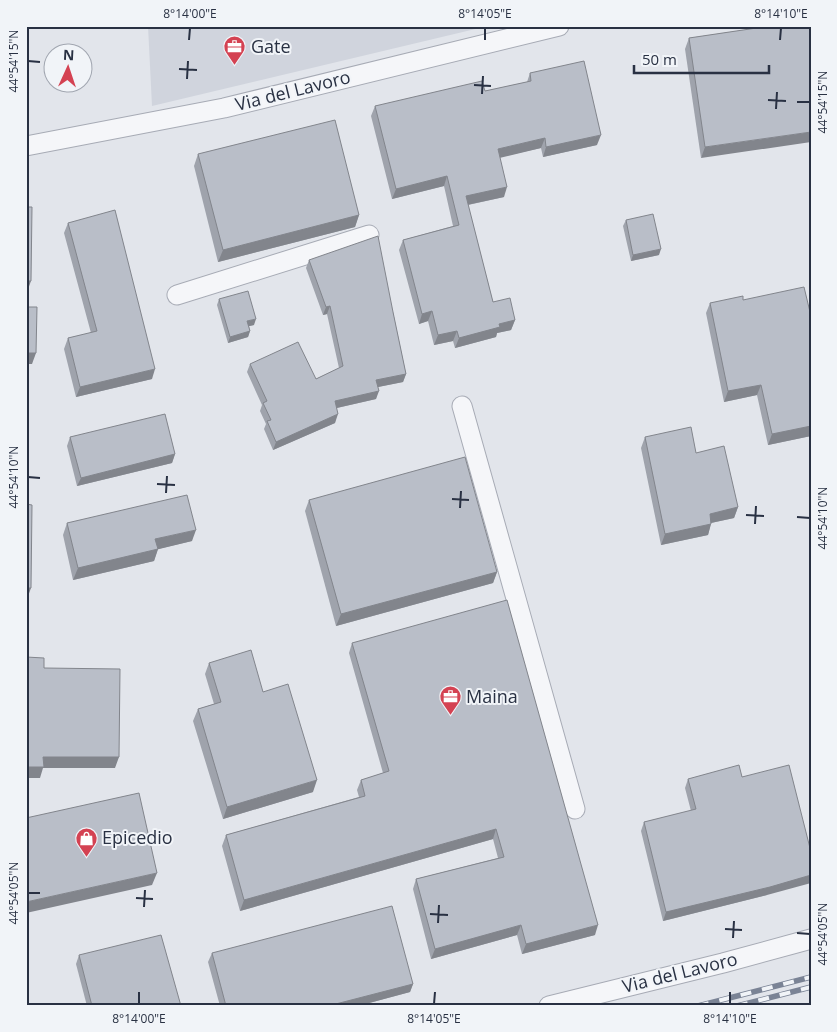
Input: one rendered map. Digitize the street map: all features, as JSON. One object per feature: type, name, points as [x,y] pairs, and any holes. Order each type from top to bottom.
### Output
[{"type":"street","name":"Via del Lavoro","points":[[26,146],[224,108],[559,26]]},
{"type":"street","points":[[177,295],[368,235]]},
{"type":"street","points":[[462,406],[575,809]]},
{"type":"street","name":"Via del Lavoro","points":[[549,1006],[811,939]]},
{"type":"shaded area","name":"Gate","points":[[148,26],[488,26],[152,106]]},
{"type":"building","points":[[770,26],[811,26],[811,132],[705,147],[689,38]]},
{"type":"building","points":[[584,61],[601,135],[546,147],[545,138],[498,149],[507,187],[466,196],[493,302],[510,298],[515,320],[499,324],[500,327],[459,338],[457,331],[438,335],[432,311],[422,314],[403,240],[459,225],[447,176],[396,189],[375,106],[482,81],[485,91],[531,81],[530,73]]},
{"type":"building","points":[[335,120],[359,215],[223,250],[198,154]]},
{"type":"building","points":[[26,207],[32,207],[31,281],[26,281]]},
{"type":"building","points":[[115,210],[155,369],[80,387],[68,338],[97,331],[68,223]]},
{"type":"building","points":[[653,214],[661,249],[633,255],[626,220]]},
{"type":"building","points":[[378,236],[406,374],[376,380],[379,391],[335,401],[338,414],[276,442],[267,421],[271,420],[263,403],[267,401],[250,364],[298,342],[316,379],[343,366],[330,306],[326,307],[309,260]]},
{"type":"building","points":[[804,287],[811,312],[811,426],[772,434],[761,385],[728,391],[710,303],[743,296],[743,300]]},
{"type":"building","points":[[248,291],[256,319],[247,321],[250,331],[230,337],[219,299]]},
{"type":"building","points":[[26,307],[37,307],[36,353],[26,353]]},
{"type":"building","points":[[165,414],[175,454],[81,478],[70,437]]},
{"type":"building","points":[[691,427],[696,453],[724,446],[738,507],[710,514],[711,524],[665,534],[645,437]]},
{"type":"building","points":[[465,457],[497,572],[341,614],[309,500]]},
{"type":"building","points":[[187,495],[196,530],[155,539],[158,549],[78,568],[67,523]]},
{"type":"building","points":[[26,504],[32,505],[31,588],[26,588]]},
{"type":"building","points":[[507,600],[598,925],[526,944],[521,925],[435,949],[416,879],[504,857],[496,829],[244,900],[226,835],[365,796],[361,780],[389,771],[352,643]]},
{"type":"building","points":[[251,650],[263,692],[288,684],[317,780],[227,807],[198,709],[221,702],[209,663]]},
{"type":"building","points":[[26,657],[44,658],[44,668],[120,669],[119,757],[43,757],[44,767],[26,767]]},
{"type":"building","points":[[739,765],[742,777],[789,765],[811,852],[811,875],[666,912],[644,822],[696,809],[688,779]]},
{"type":"building","name":"Epicedio","points":[[139,793],[157,873],[26,902],[26,818]]},
{"type":"building","points":[[392,906],[413,984],[328,1006],[226,1006],[212,953]]},
{"type":"building","points":[[161,935],[181,1006],[92,1006],[79,955]]},
{"type":"railway","points":[[698,1006],[811,977]]},
{"type":"railway","points":[[737,1006],[811,987]]},
{"type":"place","name":"Gate","points":[[235,66]]},
{"type":"place","name":"Maina","points":[[450,716]]},
{"type":"place","name":"Epicedio","points":[[86,857]]}]
